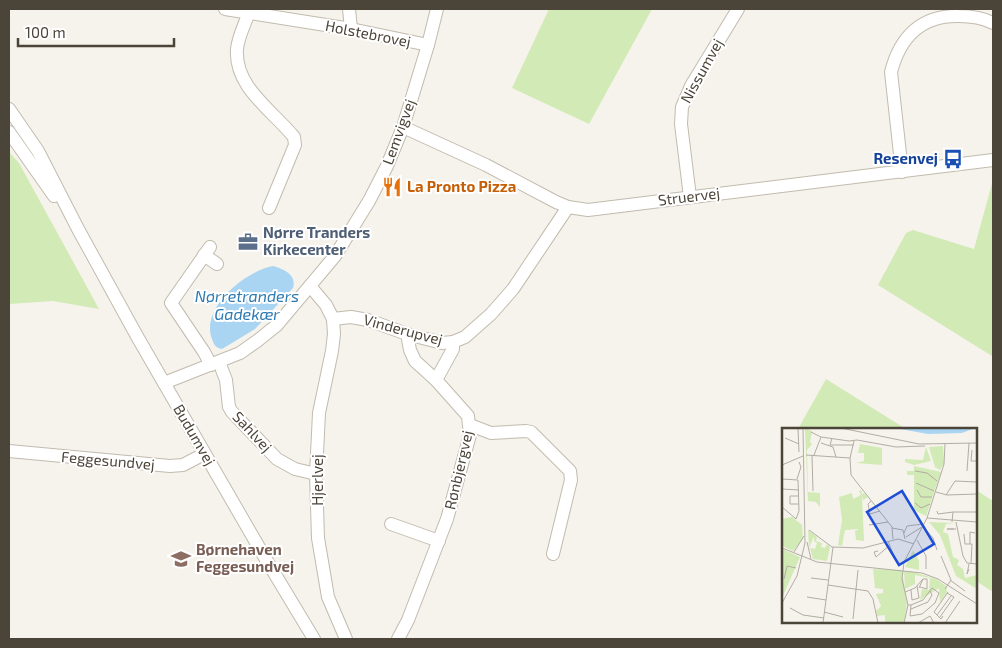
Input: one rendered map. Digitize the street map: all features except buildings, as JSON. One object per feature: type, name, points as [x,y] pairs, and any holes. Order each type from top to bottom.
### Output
[{"type":"street","name":"Holstebrovej","points":[[225,9],[351,29],[428,45]]},
{"type":"street","points":[[349,9],[351,29]]},
{"type":"street","name":"Lemvigvej","points":[[164,384],[240,353],[277,325],[335,256],[369,201],[387,166],[403,127],[437,9]]},
{"type":"street","name":"Nissumvej","points":[[690,197],[681,124],[682,107],[691,86],[738,9]]},
{"type":"street","points":[[249,12],[237,48],[241,75],[249,88],[294,137],[295,146],[269,208]]},
{"type":"street","points":[[902,172],[891,72],[902,45],[912,32],[928,20],[941,17],[968,16],[993,23]]},
{"type":"street","name":"Budumvej","points":[[9,109],[38,151],[78,229],[164,384],[314,639]]},
{"type":"street","name":"Struervej","points":[[403,127],[486,166],[536,193],[568,207],[588,210],[993,160]]},
{"type":"street","name":"Budumvej","points":[[9,132],[78,229]]},
{"type":"street","name":"Vinderupvej","points":[[333,319],[351,317],[368,320],[407,334],[442,343],[453,342],[465,337],[491,314],[513,289],[568,207]]},
{"type":"street","points":[[215,364],[171,303],[207,251],[217,264]]},
{"type":"street","points":[[310,286],[326,305],[333,319]]},
{"type":"street","name":"Hjerlvej","points":[[333,319],[334,334],[320,413],[316,474],[318,538],[328,597],[346,639]]},
{"type":"street","name":"Rønbjergvej","points":[[398,639],[408,620],[447,519],[470,435],[470,425],[465,411],[416,360],[410,350],[407,334]]},
{"type":"street","points":[[436,380],[452,349],[453,342]]},
{"type":"street","name":"Sahlvej","points":[[215,364],[226,380],[229,407],[232,412],[277,459],[295,469],[316,474]]},
{"type":"street","points":[[470,425],[491,433],[526,430],[531,432],[570,471],[571,480],[553,554]]},
{"type":"street","name":"Feggesundvej","points":[[9,451],[170,466],[183,465],[204,454]]},
{"type":"street","points":[[390,524],[439,541]]},
{"type":"green space","points":[[549,9],[652,9],[589,124],[512,88]]},
{"type":"green space","points":[[9,152],[19,163],[99,309],[53,301],[9,304]]},
{"type":"green space","points":[[993,180],[992,356],[878,285],[906,233],[913,230],[974,249]]},
{"type":"green space","points":[[826,379],[904,428],[799,428]]},
{"type":"green space","points":[[977,491],[993,501],[993,592],[977,582]]},
{"type":"water","name":"Nørretranders Gadekær","points":[[273,266],[289,273],[294,283],[293,288],[255,329],[222,349],[214,345],[210,327],[213,315],[219,304],[238,283],[262,269]]},
{"type":"place","name":"Resenvej","points":[[953,159]]},
{"type":"place","name":"La Pronto Pizza","points":[[392,187]]},
{"type":"place","name":"Nørre Tranders Kirkecenter","points":[[248,242]]},
{"type":"place","name":"Børnehaven Feggesundvej","points":[[181,559]]}]
